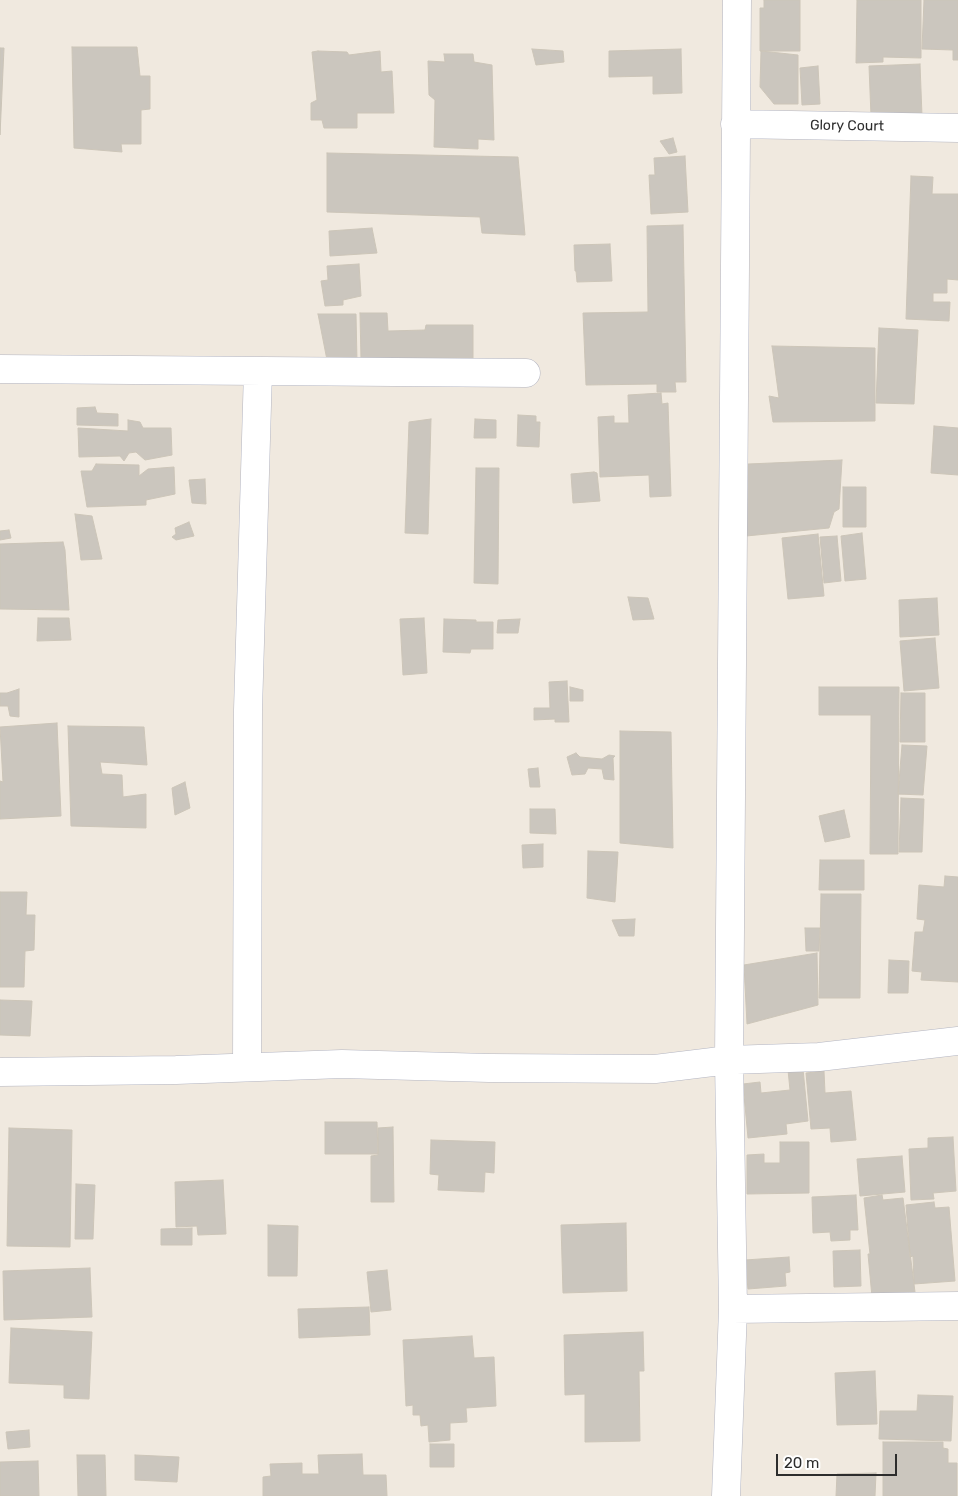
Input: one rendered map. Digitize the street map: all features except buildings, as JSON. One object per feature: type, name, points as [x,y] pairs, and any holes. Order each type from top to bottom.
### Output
[{"type":"street","points":[[726,1496],[733,1309],[729,1060],[737,0]]},
{"type":"street","name":"Glory Court","points":[[735,124],[958,128]]},
{"type":"street","points":[[0,369],[526,373]]},
{"type":"street","points":[[247,1067],[248,710],[258,371]]},
{"type":"street","points":[[0,1072],[176,1070],[342,1064],[489,1068],[655,1069],[729,1060],[819,1057],[958,1041]]},
{"type":"street","points":[[733,1309],[958,1306]]}]
